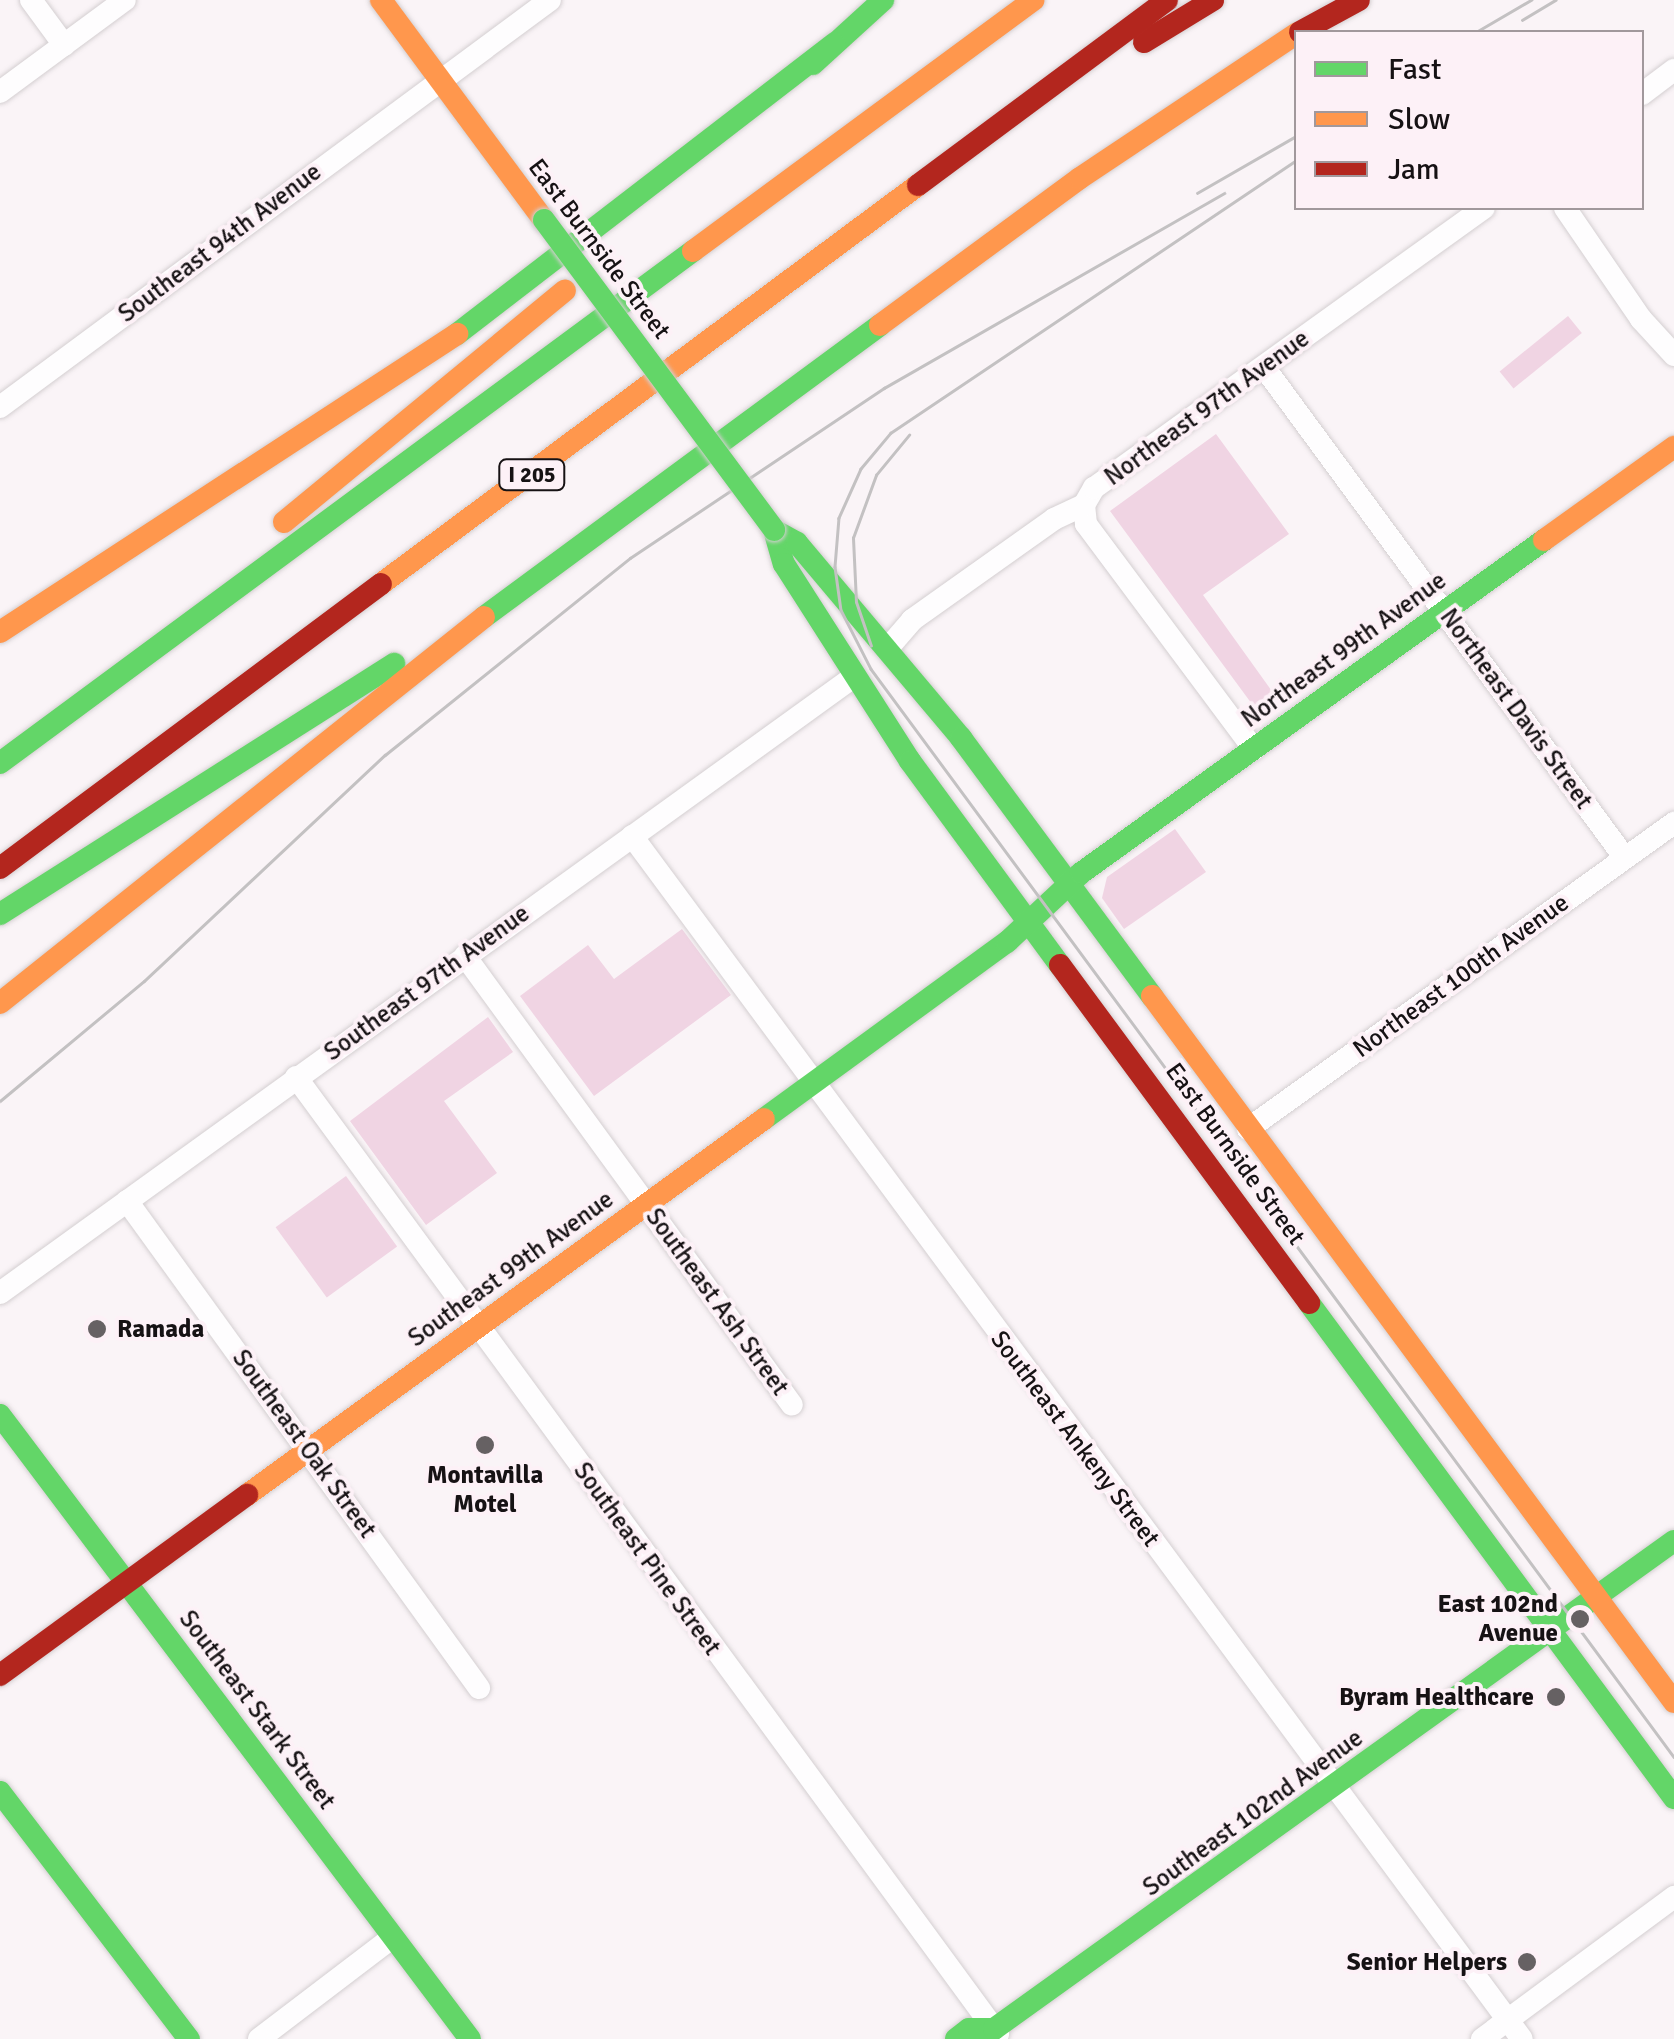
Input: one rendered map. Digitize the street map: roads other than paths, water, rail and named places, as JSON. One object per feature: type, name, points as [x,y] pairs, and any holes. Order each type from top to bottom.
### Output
[{"type":"main road","name":"East Burnside Street","points":[[380,0],[774,530],[784,564],[855,676],[1030,922],[1674,1798]]},
{"type":"main road","points":[[666,204],[883,0]]},
{"type":"main road","points":[[0,763],[1033,0]]},
{"type":"main road","name":"I 205","points":[[0,868],[1168,0]]},
{"type":"main road","points":[[1061,78],[1157,36],[1213,0]]},
{"type":"main road","points":[[1305,30],[1358,0]]},
{"type":"main road","points":[[0,1003],[500,605],[1096,167],[1294,37]]},
{"type":"main road","points":[[0,632],[416,366],[834,44]]},
{"type":"main road","points":[[223,598],[288,516],[607,255]]},
{"type":"main road","name":"Northeast 99th Avenue","points":[[1050,902],[1068,884],[1674,446]]},
{"type":"main road","name":"East Burnside Street","points":[[774,530],[797,543],[888,648],[1068,884],[1674,1702]]},
{"type":"main road","points":[[0,914],[355,686],[500,605]]},
{"type":"main road","name":"Southeast 99th Avenue","points":[[0,1675],[814,1083],[1030,922],[1050,902]]},
{"type":"main road","name":"Southeast Stark Street","points":[[0,1415],[470,2039]]},
{"type":"main road","name":"Southeast 102nd Avenue","points":[[956,2039],[969,2029],[996,2036],[1674,1542]]},
{"type":"main road","points":[[0,1792],[188,2039]]},
{"type":"street","points":[[31,0],[64,45]]},
{"type":"street","points":[[0,92],[125,0]]},
{"type":"street","name":"Southeast 94th Avenue","points":[[0,407],[550,0]]},
{"type":"street","points":[[1644,92],[1674,70]]},
{"type":"street","name":"Northeast 97th Avenue","points":[[888,648],[912,620],[1054,519],[1084,506],[1094,488],[1481,210]]},
{"type":"street","points":[[1566,210],[1641,320],[1674,354]]},
{"type":"street","name":"Northeast Davis Street","points":[[1264,368],[1624,858]]},
{"type":"street","points":[[1084,506],[1086,524],[1254,749]]},
{"type":"street","name":"Southeast 97th Avenue","points":[[0,1293],[855,676]]},
{"type":"street","name":"Northeast 100th Avenue","points":[[1248,1129],[1674,823]]},
{"type":"street","name":"Southeast Ankeny Street","points":[[632,836],[1515,2030]]},
{"type":"street","name":"Southeast Ash Street","points":[[465,956],[792,1405]]},
{"type":"street","name":"Southeast Pine Street","points":[[296,1078],[996,2036]]},
{"type":"street","name":"Southeast Oak Street","points":[[127,1201],[480,1688]]},
{"type":"street","points":[[1482,2039],[1515,2030],[1674,1897]]},
{"type":"street","points":[[259,2039],[393,1937]]},
{"type":"tram line","points":[[1479,30],[1531,0]]},
{"type":"tram line","points":[[1522,20],[1555,0]]},
{"type":"tram line","points":[[1197,193],[1294,137]]},
{"type":"tram line","points":[[1294,162],[891,433],[861,469],[839,518],[835,567],[841,610],[871,669],[1674,1757]]},
{"type":"tram line","points":[[0,1101],[144,981],[385,755],[630,558],[884,388],[1224,193]]},
{"type":"tram line","points":[[871,646],[856,602],[853,538],[876,475],[909,435]]},
{"type":"place","name":"Ramada","points":[[97,1329]]},
{"type":"place","name":"Montavilla Motel","points":[[485,1445]]},
{"type":"place","name":"East 102nd Avenue","points":[[1580,1619]]},
{"type":"place","name":"Byram Healthcare","points":[[1556,1697]]},
{"type":"place","name":"Senior Helpers","points":[[1527,1962]]}]
